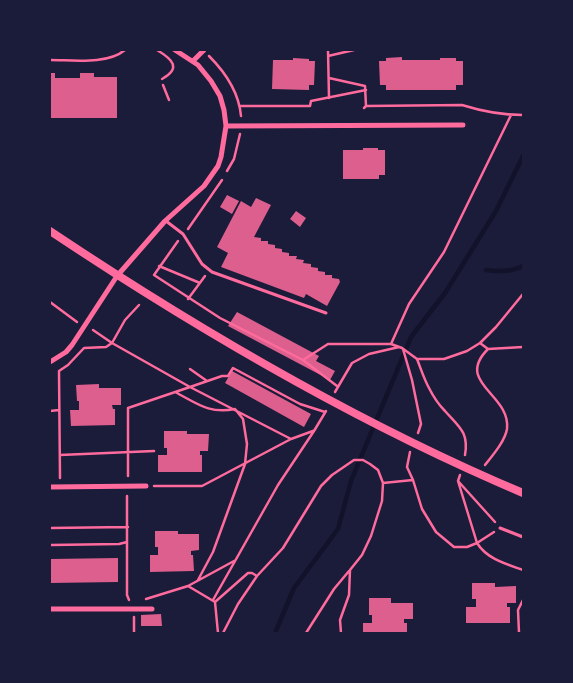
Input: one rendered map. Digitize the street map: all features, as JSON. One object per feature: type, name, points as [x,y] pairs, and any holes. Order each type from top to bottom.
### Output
[{"type":"street","points":[[50,362],[66,352],[117,276],[165,221],[197,194],[218,166],[224,148],[226,126],[220,96],[205,72],[193,61],[175,50]]},
{"type":"street","points":[[193,61],[204,51]]},
{"type":"street","points":[[226,126],[462,126]]},
{"type":"street","points":[[50,231],[117,276],[228,344],[451,462],[523,493]]},
{"type":"street","points":[[50,487],[146,486]]},
{"type":"street","points":[[50,609],[149,610]]},
{"type":"lane","points":[[165,221],[183,234],[202,264],[209,269],[326,313]]},
{"type":"lane","points":[[500,528],[523,537]]},
{"type":"path","points":[[50,60],[106,60],[121,54],[125,50]]},
{"type":"path","points":[[157,50],[172,62],[171,74],[162,79]]},
{"type":"path","points":[[328,50],[329,98]]},
{"type":"path","points":[[328,56],[354,50]]},
{"type":"path","points":[[204,51],[216,63],[230,83],[240,106],[242,126],[234,159],[206,204],[154,275],[188,299],[220,318],[303,360],[338,387]]},
{"type":"path","points":[[329,78],[365,86],[365,107],[462,105],[511,115],[523,115]]},
{"type":"path","points":[[163,85],[169,100]]},
{"type":"path","points":[[240,106],[310,106],[311,101],[366,90]]},
{"type":"path","points":[[391,344],[409,304],[444,252],[511,115]]},
{"type":"path","points":[[160,266],[200,283]]},
{"type":"path","points":[[188,299],[209,269]]},
{"type":"path","points":[[154,284],[158,278]]},
{"type":"path","points":[[417,359],[444,359],[467,351],[480,343],[496,327],[523,294]]},
{"type":"path","points":[[50,302],[76,322],[85,325],[112,343],[190,387],[291,439]]},
{"type":"path","points":[[60,487],[59,371],[68,365],[84,348],[106,347],[112,343],[125,320],[139,306]]},
{"type":"path","points":[[480,343],[488,349],[523,347]]},
{"type":"path","points":[[303,360],[328,344],[391,344],[401,347],[417,359],[429,389],[462,430],[466,448],[458,481],[477,543],[481,550],[493,558],[523,570]]},
{"type":"path","points":[[218,633],[214,601],[278,485],[325,412],[329,399],[338,387],[348,367],[358,359],[369,354],[401,347]]},
{"type":"path","points":[[401,347],[412,380],[421,424],[415,441]]},
{"type":"path","points":[[478,474],[495,452],[506,431],[507,421],[497,400],[478,378],[476,372],[482,355],[488,349]]},
{"type":"path","points":[[134,633],[133,610],[127,595],[128,408],[222,376],[228,376],[233,368],[300,404],[325,412]]},
{"type":"path","points":[[190,369],[207,381]]},
{"type":"path","points":[[175,392],[209,409],[221,412],[235,409]]},
{"type":"path","points":[[198,580],[213,552],[244,464],[247,444],[246,436],[243,419],[235,409]]},
{"type":"path","points":[[50,411],[60,410]]},
{"type":"path","points":[[146,486],[202,486],[291,439],[314,431]]},
{"type":"path","points":[[412,449],[407,467],[422,509],[436,532],[454,547],[467,547],[477,543],[500,528],[458,481]]},
{"type":"path","points":[[60,454],[154,452]]},
{"type":"path","points":[[223,633],[238,604],[257,576],[283,548],[321,486],[332,475],[354,460],[363,460],[378,470],[383,483],[382,502],[371,536],[362,555],[334,589],[306,633]]},
{"type":"path","points":[[383,483],[413,480]]},
{"type":"path","points":[[50,528],[128,527]]},
{"type":"path","points":[[51,545],[120,544],[127,542]]},
{"type":"path","points":[[149,610],[146,599],[188,586],[236,561]]},
{"type":"path","points":[[341,633],[340,620],[349,595],[350,570]]},
{"type":"path","points":[[214,601],[248,573],[257,576]]},
{"type":"path","points":[[188,586],[214,601]]},
{"type":"path","points":[[519,633],[518,610],[523,600]]},
{"type":"building","points":[[402,57],[402,60],[456,58],[456,61],[463,61],[463,85],[456,85],[456,90],[386,90],[386,85],[380,85],[379,61],[386,61],[386,58]]},
{"type":"building","points":[[293,58],[315,61],[314,85],[309,85],[309,90],[272,89],[273,60],[293,60]]},
{"type":"building","points":[[50,73],[55,73],[55,78],[80,78],[80,73],[94,73],[94,77],[117,77],[117,118],[50,118]]},
{"type":"building","points":[[363,148],[385,150],[385,175],[379,175],[379,179],[343,179],[343,150],[363,150]]},
{"type":"building","points":[[227,195],[239,201],[232,214],[220,207]]},
{"type":"building","points":[[256,198],[271,205],[254,237],[261,238],[261,241],[268,241],[268,244],[275,245],[275,248],[282,249],[282,252],[289,253],[289,256],[297,256],[296,259],[304,260],[303,263],[311,264],[311,267],[318,268],[318,271],[325,272],[325,275],[332,275],[332,278],[339,279],[340,282],[327,306],[306,294],[304,298],[221,267],[228,253],[217,247],[241,201],[251,207]]},
{"type":"building","points":[[296,211],[306,218],[300,227],[290,219]]},
{"type":"building","points":[[237,312],[319,356],[316,361],[335,371],[330,380],[228,326]]},
{"type":"building","points":[[232,371],[311,414],[304,427],[225,383]]},
{"type":"building","points":[[99,384],[99,388],[121,388],[121,405],[112,405],[113,409],[115,409],[115,425],[71,426],[70,410],[79,410],[76,385]]},
{"type":"building","points":[[164,431],[187,431],[187,434],[209,434],[208,451],[200,451],[200,455],[202,455],[202,472],[158,472],[158,455],[167,455],[167,448],[164,448]]},
{"type":"building","points":[[155,531],[178,531],[178,534],[199,534],[199,550],[191,551],[194,571],[150,572],[150,555],[158,555],[158,547],[155,547]]},
{"type":"building","points":[[118,558],[118,582],[50,583],[50,559]]},
{"type":"building","points":[[472,583],[495,583],[495,587],[516,586],[516,603],[507,603],[507,607],[510,607],[510,623],[466,623],[466,607],[476,607],[476,599],[472,599]]},
{"type":"building","points":[[369,598],[391,598],[391,603],[413,603],[413,619],[404,619],[404,623],[407,623],[407,633],[363,633],[363,623],[372,623],[372,615],[369,615]]},
{"type":"building","points":[[161,614],[162,626],[141,626],[141,615]]},
{"type":"waterway","points":[[275,633],[294,588],[338,529],[351,481],[411,337],[445,293],[496,211],[523,156]]},
{"type":"waterway","points":[[486,270],[505,271],[523,266]]}]
